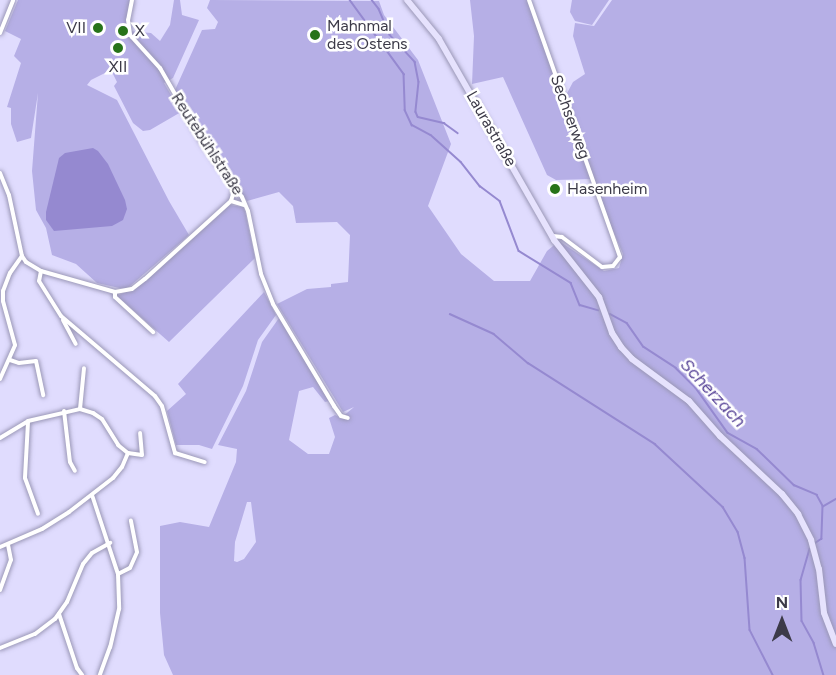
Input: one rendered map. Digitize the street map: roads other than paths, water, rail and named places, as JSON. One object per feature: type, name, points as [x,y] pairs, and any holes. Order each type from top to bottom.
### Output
[{"type":"street","points":[[0,33],[13,0]]},
{"type":"street","name":"Reutebühlstraße","points":[[132,0],[128,20],[130,35],[160,68],[202,141],[235,187],[245,205],[261,274],[273,304],[334,406],[341,416],[348,418]]},
{"type":"street","name":"Laurastraße","points":[[407,0],[439,39],[552,237],[600,297],[612,333],[621,347],[632,359],[689,401],[720,436],[782,494],[798,514],[813,546],[824,614],[836,644]]},
{"type":"street","name":"Sechserweg","points":[[529,0],[620,257],[613,266],[602,267],[562,237],[552,237]]},
{"type":"street","points":[[0,173],[22,256],[41,271],[115,292],[132,289],[145,279],[231,201],[235,187]]},
{"type":"street","points":[[231,201],[245,205]]},
{"type":"street","points":[[0,379],[10,360],[14,338],[3,301],[3,291],[9,273],[22,256]]},
{"type":"street","points":[[41,271],[39,281],[76,344]]},
{"type":"street","points":[[115,292],[115,297],[153,332]]},
{"type":"street","points":[[61,316],[154,396],[162,406],[175,453],[205,462]]},
{"type":"street","points":[[10,360],[20,363],[36,361],[43,395]]},
{"type":"street","points":[[80,410],[84,368]]},
{"type":"street","points":[[0,438],[28,421],[64,411],[80,410],[93,413],[102,419],[118,445],[128,453],[141,455],[140,433]]},
{"type":"street","points":[[64,411],[70,462],[75,471]]},
{"type":"street","points":[[28,421],[25,478],[38,514]]},
{"type":"street","points":[[0,547],[47,526],[92,495],[122,467],[128,453]]},
{"type":"street","points":[[92,495],[110,543],[118,574],[119,609],[110,647],[100,675]]},
{"type":"street","points":[[118,574],[130,567],[137,552],[131,521]]},
{"type":"street","points":[[0,648],[35,634],[59,614],[84,564],[92,553],[110,543]]},
{"type":"street","points":[[0,590],[11,560],[8,544]]},
{"type":"street","points":[[59,614],[77,668],[82,675]]},
{"type":"waterway","name":"Scherzach","points":[[350,0],[404,74],[405,110],[412,125],[431,135],[461,162],[480,186],[500,201],[519,251],[571,283],[580,305],[598,310]]},
{"type":"waterway","name":"Scherzach","points":[[372,0],[379,9],[390,35],[415,62],[419,82],[416,112],[418,117],[444,123],[458,133]]},
{"type":"waterway","points":[[450,314],[494,334],[528,363],[655,444],[723,507],[738,532],[745,558],[750,630],[773,675]]},
{"type":"waterway","name":"Scherzach","points":[[610,314],[627,323],[644,347],[676,368],[696,388],[728,433],[757,449],[794,485],[817,495],[823,506],[822,539],[816,543]]},
{"type":"waterway","points":[[824,506],[836,499]]},
{"type":"waterway","name":"Scherzach","points":[[810,549],[801,580],[802,621],[814,643],[824,675]]},
{"type":"place","name":"VII","points":[[98,28]]},
{"type":"place","name":"X","points":[[123,31]]},
{"type":"place","name":"Mahnmal des Ostens","points":[[315,35]]},
{"type":"place","name":"XII","points":[[118,48]]},
{"type":"place","name":"Hasenheim","points":[[555,189]]}]
